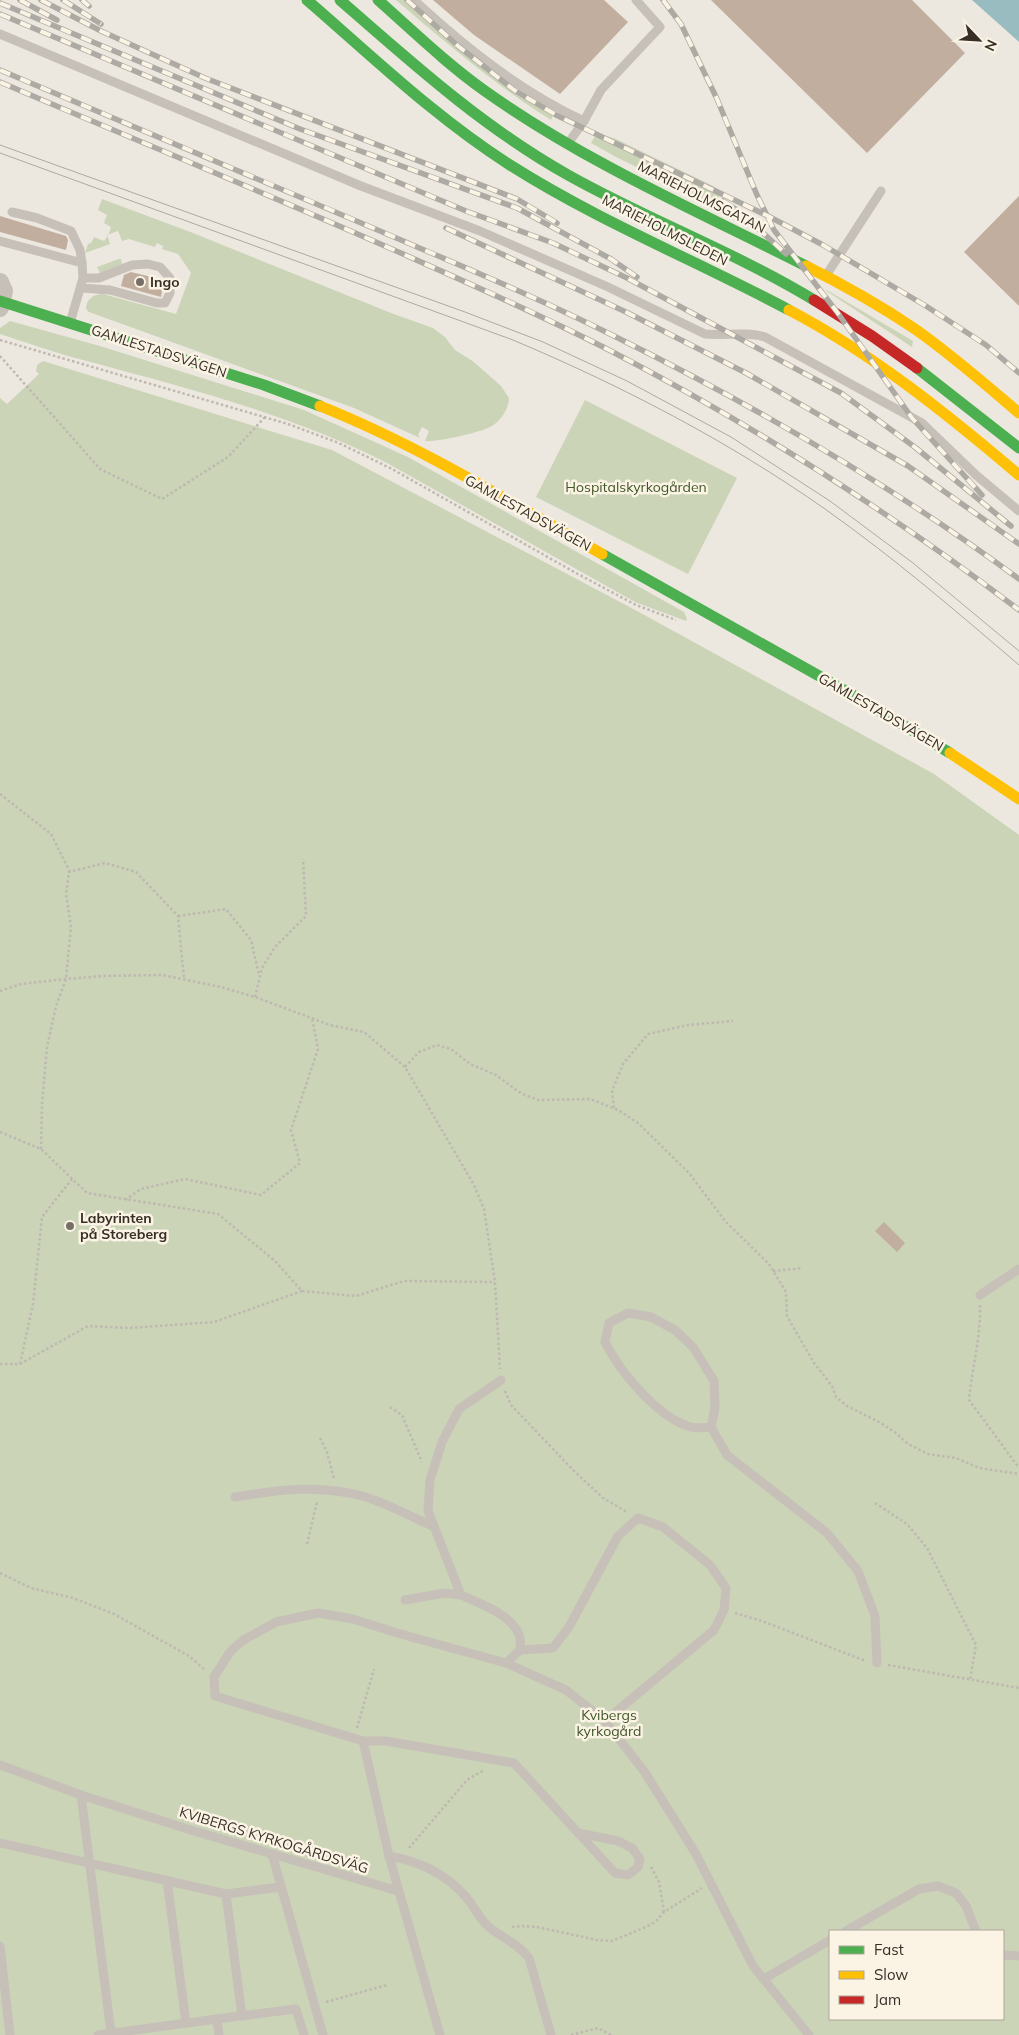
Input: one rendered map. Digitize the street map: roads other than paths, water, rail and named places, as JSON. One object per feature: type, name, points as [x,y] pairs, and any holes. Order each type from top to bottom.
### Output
[{"type":"main road","name":"MARIEHOLMSLEDEN","points":[[307,0],[464,133],[510,165],[557,193],[692,259],[833,335],[902,382],[968,432],[1019,475]]},
{"type":"main road","name":"MARIEHOLMSLEDEN","points":[[340,0],[464,106],[502,134],[548,164],[604,194],[777,279],[850,320],[937,381],[1019,448]]},
{"type":"main road","name":"MARIEHOLMSGATAN","points":[[378,0],[474,83],[568,144],[609,168],[825,277],[899,318],[930,340],[1019,413]]},
{"type":"main road","name":"GAMLESTADSVÄGEN","points":[[1,304],[178,356],[298,397],[365,424],[410,446],[854,695],[949,752],[1019,799]]},
{"type":"street","name":"GAMLESTADSVÄGEN","points":[[0,282],[4,291],[1,304]]},
{"type":"lane","points":[[414,0],[447,31],[503,74],[555,108],[584,121]]},
{"type":"lane","points":[[568,144],[584,121],[600,90],[660,27],[636,0]]},
{"type":"lane","points":[[0,34],[352,182],[480,231],[608,287],[705,334],[721,336],[742,333],[765,337],[922,423],[976,475],[1019,511]]},
{"type":"lane","points":[[825,277],[881,190]]},
{"type":"lane","points":[[12,212],[72,230],[80,250],[83,278],[82,288],[70,323]]},
{"type":"lane","points":[[0,241],[82,263]]},
{"type":"lane","points":[[82,288],[110,290],[157,304],[165,303],[170,293],[170,278],[160,267],[148,264],[132,265],[99,278],[83,278]]},
{"type":"lane","points":[[980,1295],[1019,1269]]},
{"type":"lane","points":[[711,1427],[692,1428],[673,1418],[642,1394],[612,1356],[605,1342],[609,1323],[628,1314],[651,1318],[675,1330],[693,1347],[714,1381],[715,1408],[711,1427],[727,1455],[827,1533],[858,1571],[875,1616],[877,1663]]},
{"type":"lane","points":[[461,1595],[428,1511],[430,1480],[442,1442],[459,1409],[500,1380]]},
{"type":"lane","points":[[235,1497],[282,1489],[320,1488],[335,1490],[364,1496],[433,1526]]},
{"type":"lane","points":[[506,1663],[520,1650],[553,1648],[569,1627],[618,1536],[638,1518],[663,1527],[710,1565],[726,1588],[724,1610],[714,1630],[605,1721]]},
{"type":"lane","points":[[405,1600],[445,1592],[461,1595],[494,1610],[514,1625],[520,1639],[520,1650]]},
{"type":"lane","points":[[578,1833],[618,1841],[632,1848],[640,1859],[638,1866],[628,1875],[615,1873],[578,1833],[514,1763],[386,1742],[363,1741],[215,1696],[214,1677],[230,1652],[242,1641],[276,1622],[318,1613],[353,1619],[506,1663],[566,1690],[605,1721],[644,1771],[696,1854],[752,1966],[809,2035]]},
{"type":"lane","points":[[363,1741],[398,1891],[440,2035]]},
{"type":"lane","name":"KVIBERGS KYRKOGÅRDSVÄG","points":[[0,1764],[81,1795],[398,1891]]},
{"type":"lane","points":[[81,1795],[111,2034]]},
{"type":"lane","points":[[0,1843],[226,1894],[280,1886]]},
{"type":"lane","points":[[272,1854],[323,2035]]},
{"type":"lane","points":[[389,1856],[413,1861],[439,1874],[465,1896],[487,1926],[523,1950],[529,1958],[551,2035]]},
{"type":"lane","points":[[167,1880],[186,2023]]},
{"type":"lane","points":[[848,1930],[920,1889],[938,1886],[956,1893],[966,1906],[976,1930]]},
{"type":"lane","points":[[226,1894],[242,2016]]},
{"type":"lane","points":[[764,1979],[829,1941]]},
{"type":"lane","points":[[0,1946],[10,2035]]},
{"type":"lane","points":[[1004,1955],[1019,1956]]},
{"type":"lane","points":[[98,2035],[296,2009],[304,2035]]},
{"type":"lane","points":[[217,2019],[219,2035]]},
{"type":"water","points":[[972,0],[1019,0],[1019,42]]},
{"type":"tram line","points":[[0,145],[465,312],[543,342],[627,381],[731,437],[830,501],[913,563],[1019,651]]},
{"type":"tram line","points":[[0,153],[513,340],[594,376],[674,416],[751,460],[850,527],[900,565],[1019,665]]},
{"type":"railway","points":[[20,0],[57,20]]},
{"type":"railway","points":[[41,0],[101,31],[205,78],[517,199],[557,223]]},
{"type":"railway","points":[[63,0],[101,24]]},
{"type":"railway","points":[[82,0],[89,6]]},
{"type":"railway","points":[[407,0],[458,46],[514,90],[556,115],[768,216],[823,245],[926,306],[986,345],[1019,373]]},
{"type":"railway","points":[[663,0],[681,24],[717,99],[757,195],[774,230],[837,312],[912,418],[982,495]]},
{"type":"railway","points":[[0,3],[300,129],[517,208],[611,259],[637,277]]},
{"type":"railway","points":[[0,14],[466,211],[553,243],[627,278],[841,393],[916,448],[1011,526]]},
{"type":"railway","points":[[0,70],[469,269],[616,337],[720,391],[823,449],[923,512],[1019,579]]},
{"type":"railway","points":[[0,82],[394,250],[529,311],[609,350],[716,408],[820,471],[871,504],[1019,610]]},
{"type":"railway","points":[[723,201],[740,212],[786,254]]},
{"type":"railway","points":[[446,228],[626,312],[746,373],[908,466],[1019,544]]},
{"type":"place","name":"Ingo","points":[[140,282]]},
{"type":"place","name":"Labyrinten på Storeberg","points":[[70,1226]]},
{"type":"park label","name":"Hospitalskyrkogården","points":[[636,487]]},
{"type":"park label","name":"Kvibergs kyrkogård","points":[[609,1724]]}]
